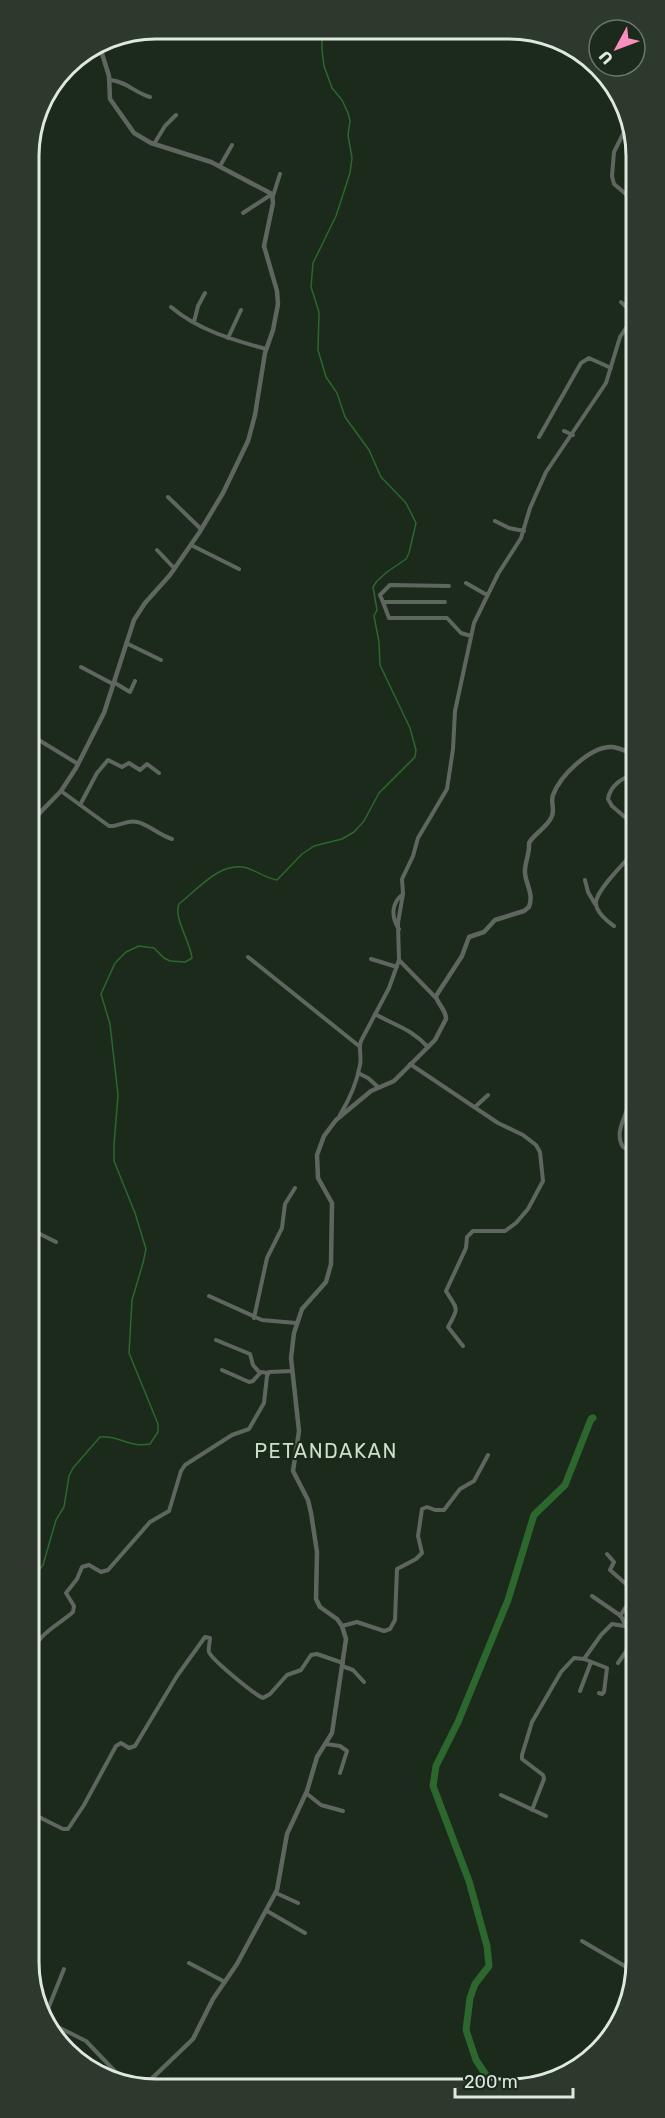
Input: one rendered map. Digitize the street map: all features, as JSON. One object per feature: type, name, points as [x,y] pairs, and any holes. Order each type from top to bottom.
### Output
[{"type":"street","points":[[102,53],[110,80],[110,99],[129,128],[137,135],[154,144],[220,166],[272,195]]},
{"type":"street","points":[[110,80],[125,83],[150,97]]},
{"type":"street","points":[[154,144],[165,126],[176,115]]},
{"type":"street","points":[[624,132],[614,152],[612,176],[614,184],[626,194]]},
{"type":"street","points":[[220,166],[232,144]]},
{"type":"street","points":[[39,814],[61,791],[95,733],[114,684],[125,643],[140,609],[191,545],[229,482],[251,432],[266,349],[274,326],[278,299],[264,246],[272,195],[280,174]]},
{"type":"street","points":[[243,213],[272,195]]},
{"type":"street","points":[[194,322],[198,306],[205,293]]},
{"type":"street","points":[[621,302],[626,307]]},
{"type":"street","points":[[171,307],[194,322],[228,338],[266,349]]},
{"type":"street","points":[[228,338],[242,310]]},
{"type":"street","points":[[152,2079],[193,2039],[213,1999],[267,1911],[276,1893],[287,1834],[306,1793],[315,1762],[332,1733],[346,1647],[342,1626],[337,1619],[320,1607],[316,1599],[317,1552],[311,1513],[308,1500],[293,1471],[299,1431],[291,1353],[296,1323],[302,1309],[326,1282],[332,1264],[332,1203],[318,1178],[316,1162],[324,1136],[340,1115],[358,1073],[361,1060],[359,1047],[397,967],[399,917],[403,894],[402,879],[413,856],[418,838],[447,789],[453,749],[455,711],[477,615],[524,531],[530,508],[546,472],[602,389],[626,326]]},
{"type":"street","points":[[539,436],[581,363],[589,358],[611,368]]},
{"type":"street","points":[[564,431],[573,435]]},
{"type":"street","points":[[168,497],[201,529]]},
{"type":"street","points":[[495,521],[509,528],[524,531]]},
{"type":"street","points":[[191,545],[239,569]]},
{"type":"street","points":[[157,550],[174,568]]},
{"type":"street","points":[[466,583],[487,595]]},
{"type":"street","points":[[449,586],[390,585],[380,595],[389,618],[447,618],[461,633],[471,636]]},
{"type":"street","points":[[383,602],[445,602]]},
{"type":"street","points":[[125,643],[161,660]]},
{"type":"street","points":[[81,668],[130,692],[135,681]]},
{"type":"street","points":[[100,703],[107,705]]},
{"type":"street","points":[[39,740],[78,764]]},
{"type":"street","points":[[436,998],[462,956],[469,937],[484,932],[495,920],[524,912],[529,907],[531,893],[525,871],[529,843],[554,814],[553,796],[567,774],[581,760],[606,748],[618,748],[626,751]]},
{"type":"street","points":[[80,805],[97,773],[107,760],[121,767],[129,763],[140,770],[148,765],[159,773]]},
{"type":"street","points":[[626,778],[615,785],[608,799],[612,806],[626,818]]},
{"type":"street","points":[[61,791],[109,826],[137,821],[172,839]]},
{"type":"street","points":[[596,904],[605,885],[626,861]]},
{"type":"street","points":[[585,880],[588,892],[600,913],[614,926]]},
{"type":"street","points":[[248,957],[359,1047]]},
{"type":"street","points":[[371,959],[397,967]]},
{"type":"street","points":[[340,1115],[371,1091],[392,1082],[439,1035],[446,1018],[436,998],[399,960]]},
{"type":"street","points":[[375,1014],[403,1027],[428,1047]]},
{"type":"street","points":[[410,1064],[498,1123],[523,1135],[536,1145],[540,1152],[543,1181],[528,1209],[507,1229],[473,1231],[467,1237],[466,1248],[446,1291],[455,1303],[456,1309],[448,1327],[463,1346]]},
{"type":"street","points":[[358,1073],[378,1087]]},
{"type":"street","points":[[475,1107],[488,1095]]},
{"type":"street","points":[[626,1109],[620,1137],[623,1147],[626,1148]]},
{"type":"street","points":[[254,1318],[267,1258],[282,1228],[285,1204],[295,1188]]},
{"type":"street","points":[[39,1234],[56,1242]]},
{"type":"street","points":[[209,1296],[254,1318],[296,1323]]},
{"type":"street","points":[[216,1340],[250,1354],[253,1365],[260,1373],[292,1371]]},
{"type":"street","points":[[222,1370],[249,1382],[260,1373]]},
{"type":"street","points":[[39,1640],[52,1627],[73,1612],[74,1606],[66,1593],[82,1568],[86,1564],[101,1572],[108,1570],[150,1522],[169,1511],[181,1471],[185,1465],[232,1435],[249,1429],[264,1403],[268,1373]]},
{"type":"street","points":[[342,1626],[356,1622],[381,1631],[392,1627],[395,1620],[397,1569],[416,1560],[422,1553],[418,1536],[422,1509],[427,1507],[444,1510],[460,1489],[474,1481],[488,1455]]},
{"type":"street","points":[[607,1554],[614,1563],[610,1570],[626,1584]]},
{"type":"street","points":[[592,1596],[620,1616],[626,1626]]},
{"type":"street","points":[[620,1616],[626,1608]]},
{"type":"street","points":[[584,1659],[610,1625],[614,1623],[626,1626]]},
{"type":"street","points":[[39,1817],[63,1829],[68,1829],[84,1805],[116,1746],[121,1743],[129,1748],[135,1746],[177,1676],[205,1637],[210,1638],[209,1651],[215,1660],[263,1698],[270,1694],[284,1677],[301,1670],[311,1654],[317,1654],[354,1670],[364,1682]]},
{"type":"street","points":[[618,1663],[626,1648]]},
{"type":"street","points":[[532,1810],[544,1779],[543,1775],[522,1759],[529,1728],[564,1668],[574,1658],[584,1659],[608,1669],[604,1692],[599,1694]]},
{"type":"street","points":[[580,1692],[591,1662]]},
{"type":"street","points":[[326,1744],[340,1746],[347,1751],[340,1773]]},
{"type":"street","points":[[306,1793],[321,1805],[343,1811]]},
{"type":"street","points":[[501,1795],[546,1816]]},
{"type":"street","points":[[276,1893],[298,1903]]},
{"type":"street","points":[[267,1911],[305,1933]]},
{"type":"street","points":[[582,1941],[626,1967]]},
{"type":"street","points":[[189,1963],[225,1982]]},
{"type":"street","points":[[48,2008],[64,1969]]},
{"type":"street","points":[[60,2028],[86,2041],[115,2071]]},
{"type":"waterway","points":[[39,1570],[43,1565],[56,1520],[64,1507],[69,1476],[73,1468],[100,1437],[143,1445],[150,1444],[158,1432],[158,1424],[129,1353],[132,1300],[146,1249],[135,1213],[114,1161],[118,1095],[110,1024],[101,994],[115,963],[126,952],[139,946],[154,948],[170,961],[185,962],[192,958],[178,916],[179,904],[210,878],[228,868],[247,868],[277,880],[302,854],[314,846],[342,839],[354,832],[364,821],[379,793],[415,757],[416,750],[410,728],[380,665],[379,642],[374,616],[377,610],[373,587],[387,572],[406,559],[416,523],[406,503],[381,477],[369,450],[345,417],[337,393],[326,377],[318,350],[319,312],[311,287],[313,263],[336,216],[350,173],[352,158],[348,135],[350,121],[348,113],[342,100],[332,88],[324,66],[322,39]]},
{"type":"waterway","points":[[489,2079],[476,2060],[466,2030],[470,1998],[475,1984],[489,1966],[487,1946],[469,1881],[433,1786],[436,1766],[458,1722],[508,1600],[534,1515],[565,1485],[593,1418]]},
{"type":"district","name":"PETANDAKAN","points":[[326,1451]]}]
